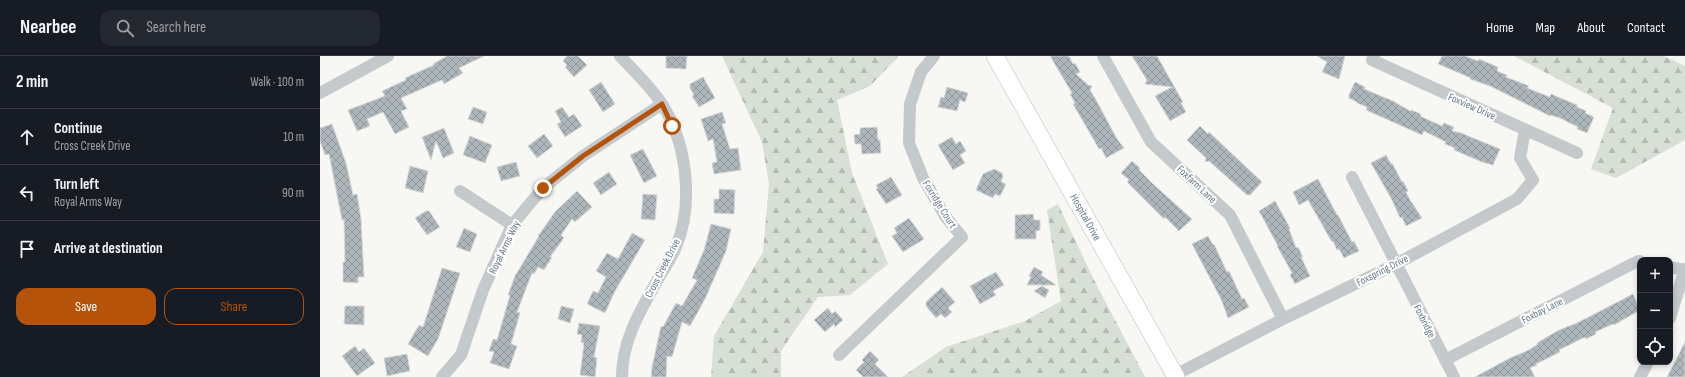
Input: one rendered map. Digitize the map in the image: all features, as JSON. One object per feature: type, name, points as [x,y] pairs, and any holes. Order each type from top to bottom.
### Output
[{"type":"street","points":[[320,93],[388,56]]},
{"type":"street","name":"Cross Creek Drive","points":[[620,56],[649,87],[662,104],[674,129],[682,153],[687,193],[685,210],[676,246],[632,326],[626,348],[622,377]]},
{"type":"street","name":"Foxridge Court","points":[[839,355],[962,237],[945,216],[923,178],[909,143],[910,104],[921,72],[934,56]]},
{"type":"street","name":"Hospital Drive","points":[[995,56],[1175,376]]},
{"type":"street","name":"Foxfarm Lane","points":[[1103,56],[1152,142],[1230,215],[1283,319]]},
{"type":"street","name":"Foxview Drive","points":[[1374,56],[1372,60],[1577,153]]},
{"type":"street","name":"Royal Arms Way","points":[[442,377],[461,355],[483,290],[512,225],[543,188],[583,156],[662,104]]},
{"type":"street","name":"Foxspring Drive","points":[[1175,376],[1283,319],[1396,264],[1517,199],[1534,180],[1520,158],[1525,130]]},
{"type":"street","name":"Foxbridge","points":[[1352,177],[1454,377]]},
{"type":"street","points":[[460,191],[512,225]]},
{"type":"street","name":"Foxbay Lane","points":[[1445,360],[1637,262]]},
{"type":"street","points":[[1673,267],[1685,269],[1673,308]]},
{"type":"street","points":[[1640,377],[1646,365]]},
{"type":"green space","points":[[722,56],[899,56],[870,86],[837,100],[852,173],[888,264],[850,295],[818,297],[781,351],[781,377],[711,377],[714,336],[763,252],[769,184],[762,142]]},
{"type":"green space","points":[[1514,56],[1664,56],[1685,66],[1685,140],[1616,178],[1591,169],[1613,108]]},
{"type":"green space","points":[[1058,204],[1095,282],[1145,377],[902,377],[946,347],[1025,321],[1061,301],[1047,210]]},
{"type":"building","points":[[447,56],[484,56],[459,68],[463,73],[444,84],[442,80],[401,98],[407,109],[401,111],[409,127],[395,134],[383,112],[367,119],[370,126],[357,131],[348,110],[385,96],[382,91],[406,80],[405,78],[434,65],[433,64]]},
{"type":"building","points":[[567,56],[578,56],[587,65],[574,77],[565,67],[567,65],[563,61]]},
{"type":"building","points":[[666,56],[687,56],[686,69],[666,68]]},
{"type":"building","points":[[1050,56],[1069,56],[1073,64],[1075,63],[1080,72],[1076,74],[1088,85],[1092,86],[1090,90],[1117,139],[1124,148],[1106,158],[1101,148],[1099,149],[1073,104],[1075,103],[1070,94],[1072,93]]},
{"type":"building","points":[[1132,56],[1157,56],[1183,102],[1181,103],[1186,112],[1170,121],[1155,96],[1172,87],[1145,84],[1147,80]]},
{"type":"building","points":[[1317,56],[1345,56],[1339,79],[1322,72],[1327,62]]},
{"type":"building","points":[[1442,56],[1465,56],[1478,61],[1479,59],[1498,67],[1497,71],[1507,75],[1506,77],[1529,86],[1527,88],[1550,97],[1551,94],[1577,105],[1577,107],[1586,111],[1585,113],[1594,117],[1587,133],[1577,129],[1578,127],[1560,118],[1550,116],[1490,86],[1470,79],[1471,78],[1438,64]]},
{"type":"building","points":[[703,77],[715,98],[699,107],[692,96],[694,95],[690,88],[690,84]]},
{"type":"building","points":[[601,82],[615,104],[603,112],[589,90]]},
{"type":"building","points":[[1355,82],[1365,87],[1364,89],[1393,101],[1410,111],[1411,110],[1421,114],[1420,116],[1442,126],[1444,123],[1454,127],[1452,131],[1461,133],[1500,149],[1493,165],[1454,150],[1455,148],[1445,144],[1446,142],[1424,131],[1422,135],[1366,110],[1367,107],[1349,98]]},
{"type":"building","points":[[947,87],[968,93],[965,102],[960,100],[957,111],[938,107],[941,97],[944,98]]},
{"type":"building","points":[[473,107],[487,112],[483,124],[468,119]]},
{"type":"building","points":[[562,107],[569,117],[574,114],[582,126],[565,137],[557,124],[561,122],[555,111]]},
{"type":"building","points":[[722,112],[726,123],[722,124],[730,149],[738,148],[741,170],[714,174],[712,163],[717,162],[713,139],[708,141],[701,119]]},
{"type":"building","points":[[332,124],[346,163],[353,195],[357,194],[361,219],[364,277],[358,277],[358,283],[343,282],[343,262],[345,262],[344,220],[342,220],[329,154],[325,155],[320,141],[320,128]]},
{"type":"building","points":[[1200,126],[1208,134],[1209,132],[1262,182],[1250,195],[1247,195],[1209,161],[1205,162],[1206,158],[1187,140]]},
{"type":"building","points":[[877,127],[881,153],[862,154],[861,144],[855,144],[854,135],[860,134],[860,128]]},
{"type":"building","points":[[444,128],[454,153],[443,158],[436,141],[431,160],[422,137]]},
{"type":"building","points":[[544,134],[553,146],[537,158],[528,146]]},
{"type":"building","points":[[470,136],[492,145],[485,163],[463,155]]},
{"type":"building","points":[[952,137],[956,144],[960,141],[966,151],[960,155],[965,163],[953,170],[938,145]]},
{"type":"building","points":[[643,149],[657,176],[644,183],[630,155]]},
{"type":"building","points":[[1386,155],[1402,182],[1403,181],[1408,191],[1406,192],[1410,200],[1422,218],[1406,226],[1402,217],[1400,218],[1392,200],[1371,163]]},
{"type":"building","points":[[1132,161],[1153,184],[1192,219],[1179,231],[1165,217],[1164,219],[1127,182],[1129,180],[1121,173]]},
{"type":"building","points":[[516,162],[520,176],[501,181],[497,167]]},
{"type":"building","points":[[410,166],[428,171],[423,193],[405,188]]},
{"type":"building","points":[[994,169],[1002,173],[1003,176],[1001,182],[1006,184],[1000,196],[995,194],[993,198],[976,190],[983,174]]},
{"type":"building","points":[[609,172],[617,184],[601,195],[593,183]]},
{"type":"building","points":[[891,177],[902,195],[886,204],[876,189],[878,188],[876,185]]},
{"type":"building","points":[[1318,179],[1352,242],[1354,241],[1359,251],[1344,258],[1339,249],[1337,250],[1333,241],[1332,242],[1308,200],[1299,205],[1293,192]]},
{"type":"building","points":[[719,189],[735,190],[734,214],[714,213],[714,199],[719,199]]},
{"type":"building","points":[[577,191],[592,207],[575,222],[572,219],[561,235],[564,238],[550,257],[552,257],[544,270],[538,267],[534,274],[532,273],[517,312],[520,313],[511,344],[517,346],[509,369],[490,363],[494,352],[489,351],[493,339],[497,340],[510,295],[508,295],[515,276],[538,236],[555,212]]},
{"type":"building","points":[[643,194],[657,195],[655,220],[641,219]]},
{"type":"building","points":[[1275,201],[1290,228],[1289,229],[1296,248],[1298,247],[1303,257],[1301,257],[1310,276],[1295,284],[1290,275],[1292,273],[1259,211]]},
{"type":"building","points":[[426,211],[429,211],[440,227],[427,235],[415,218]]},
{"type":"building","points":[[1033,214],[1034,220],[1040,220],[1040,230],[1036,231],[1036,239],[1015,239],[1015,215]]},
{"type":"building","points":[[909,218],[924,239],[903,252],[892,236],[897,233],[894,228]]},
{"type":"building","points":[[711,224],[731,229],[726,251],[705,299],[690,326],[682,322],[672,357],[667,356],[666,377],[651,377],[661,326],[663,327],[676,303],[682,306],[697,280],[692,278],[704,250]]},
{"type":"building","points":[[464,228],[477,234],[470,252],[456,247]]},
{"type":"building","points":[[632,233],[645,240],[615,291],[605,313],[587,304],[593,291],[598,293],[606,277],[596,271],[607,253],[618,259]]},
{"type":"building","points":[[1208,236],[1213,245],[1214,244],[1227,272],[1229,271],[1242,299],[1244,298],[1249,307],[1228,318],[1221,299],[1192,244]]},
{"type":"building","points":[[1034,267],[1043,272],[1041,275],[1056,285],[1027,285],[1031,277],[1029,276]]},
{"type":"building","points":[[442,268],[460,273],[438,339],[428,356],[408,344],[419,325],[423,327]]},
{"type":"building","points":[[996,272],[1004,285],[993,291],[996,295],[980,304],[970,286]]},
{"type":"building","points":[[1042,286],[1049,290],[1045,298],[1034,291]]},
{"type":"building","points":[[942,287],[955,302],[948,308],[952,312],[945,318],[941,314],[936,318],[926,306],[926,302]]},
{"type":"building","points":[[1633,294],[1637,303],[1637,312],[1614,325],[1613,324],[1595,332],[1596,334],[1586,339],[1585,337],[1559,350],[1560,352],[1530,368],[1535,377],[1475,377],[1510,358],[1529,350],[1538,344],[1537,343],[1559,330],[1577,323]]},
{"type":"building","points":[[345,306],[364,306],[364,325],[344,324]]},
{"type":"building","points":[[561,306],[574,309],[570,323],[558,319]]},
{"type":"building","points":[[828,308],[832,314],[835,311],[843,320],[835,327],[834,324],[825,332],[814,320]]},
{"type":"building","points":[[579,323],[600,326],[594,357],[597,358],[595,377],[580,375],[584,343],[581,342],[582,335],[577,334]]},
{"type":"building","points":[[1685,342],[1685,377],[1667,377]]},
{"type":"building","points":[[355,346],[359,352],[364,348],[375,363],[357,376],[342,356]]},
{"type":"building","points":[[870,351],[879,360],[875,364],[888,377],[863,377],[856,370],[864,362],[862,360]]},
{"type":"building","points":[[407,354],[410,371],[387,376],[384,358]]},
{"type":"route","points":[[543,188],[583,156],[662,104],[672,126]]}]
